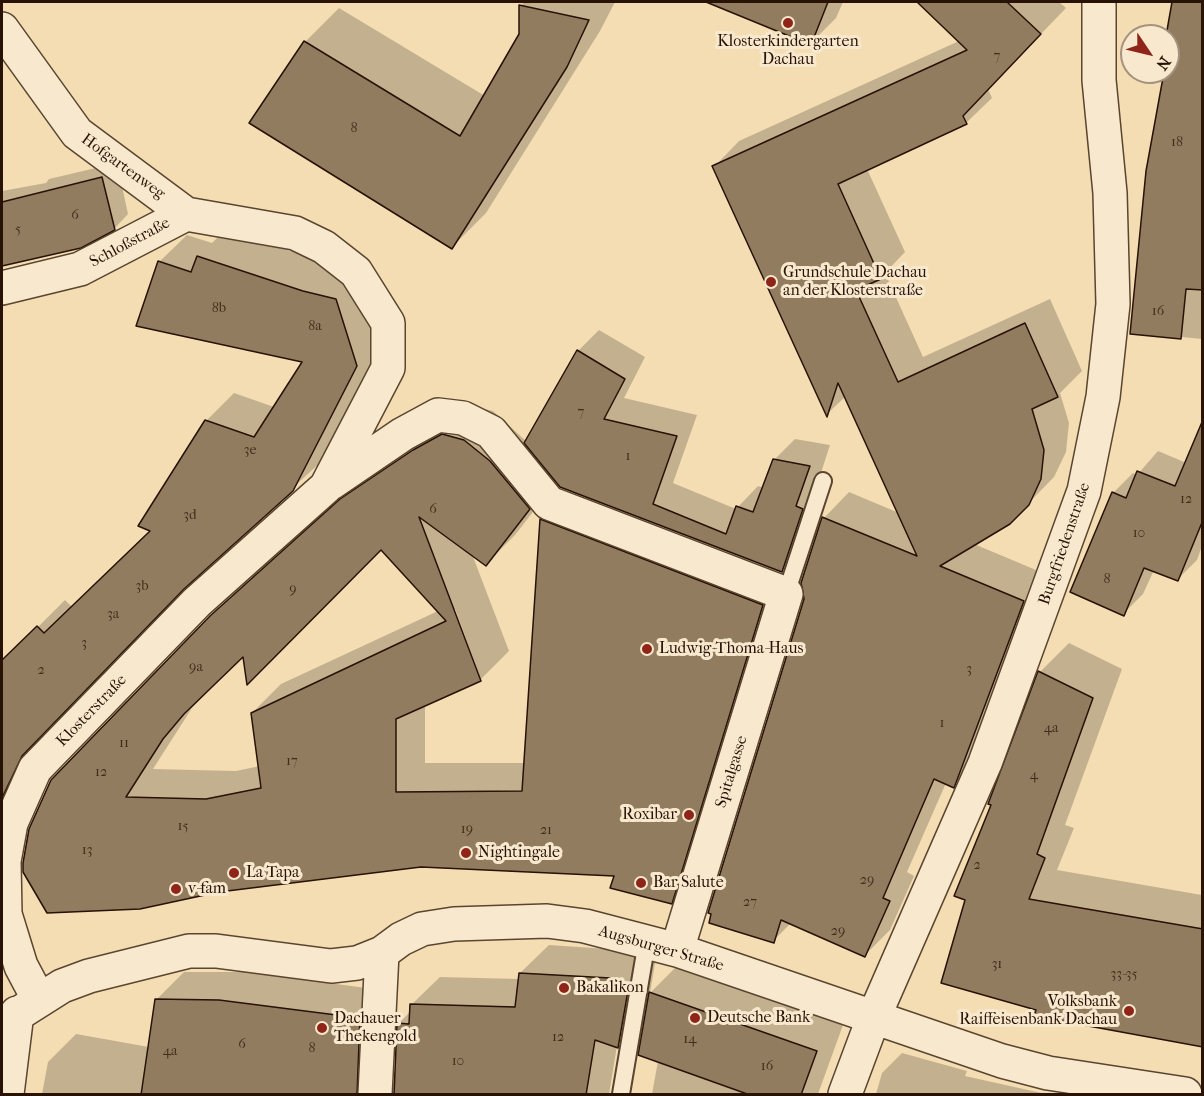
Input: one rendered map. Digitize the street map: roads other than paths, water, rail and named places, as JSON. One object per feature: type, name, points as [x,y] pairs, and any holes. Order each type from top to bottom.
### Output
[{"type":"street","name":"Burgfriedenstraße","points":[[844,1095],[873,1019],[985,763],[1084,491],[1103,397],[1113,304],[1110,194],[1099,80],[1099,2]]},
{"type":"street","name":"Hofgartenweg","points":[[2,29],[77,133],[186,214]]},
{"type":"street","name":"Schloßstraße","points":[[2,288],[80,269],[186,214],[295,233]]},
{"type":"street","name":"Klosterstraße","points":[[295,233],[324,247],[356,272],[388,323],[388,368],[326,487]]},
{"type":"street","name":"Klosterstraße","points":[[19,1012],[21,966],[11,940],[5,903],[4,861],[11,823],[35,770],[197,602],[326,487],[403,434],[438,415],[463,418],[491,432],[511,453],[549,503],[786,594]]},
{"type":"street","name":"Spitalgasse","points":[[662,946],[786,594]]},
{"type":"street","name":"Augsburger Straße","points":[[19,1012],[62,986],[89,975],[189,951],[216,951],[331,966],[357,963],[382,953],[401,939],[422,929],[454,924],[557,923],[662,946],[1002,1061],[1048,1073],[1185,1095]]},
{"type":"street","points":[[375,1095],[382,953]]},
{"type":"street","points":[[7,1095],[19,1012]]},
{"type":"lane","name":"Spitalgasse","points":[[786,594],[823,481]]},
{"type":"lane","points":[[621,1095],[662,946]]},
{"type":"place","name":"Klosterkindergarten Dachau","points":[[788,23]]},
{"type":"place","name":"Grundschule Dachau an der Klosterstraße","points":[[771,282]]},
{"type":"place","name":"Ludwig-Thoma-Haus","points":[[647,649]]},
{"type":"place","name":"Roxibar","points":[[689,815]]},
{"type":"place","name":"Nightingale","points":[[466,853]]},
{"type":"place","name":"La Tapa","points":[[234,873]]},
{"type":"place","name":"Bar Salute","points":[[641,883]]},
{"type":"place","name":"v-fam","points":[[176,889]]},
{"type":"place","name":"Bakalikon","points":[[564,988]]},
{"type":"place","name":"Volksbank Raiffeisenbank Dachau","points":[[1129,1011]]},
{"type":"place","name":"Deutsche Bank","points":[[695,1018]]},
{"type":"place","name":"Dachauer Thekengold","points":[[322,1028]]}]
